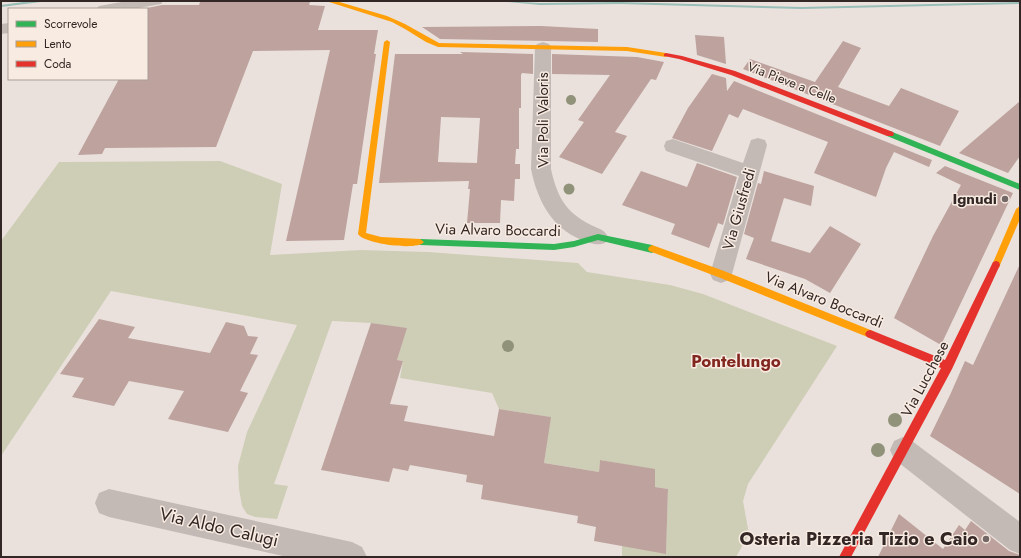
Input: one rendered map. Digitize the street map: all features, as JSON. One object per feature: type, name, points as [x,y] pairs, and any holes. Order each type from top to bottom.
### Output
[{"type":"street","points":[[110,8],[156,1]]},
{"type":"street","name":"Via Pieve a Celle","points":[[330,1],[398,23],[410,29],[430,43],[438,45],[643,50],[699,62],[734,73],[860,122],[1020,187]]},
{"type":"street","name":"Via Alvaro Boccardi","points":[[387,42],[362,225],[362,234],[366,238],[384,241],[554,247],[574,244],[598,237],[662,252],[721,274],[948,366]]},
{"type":"street","name":"Via Poli Valoris","points":[[543,48],[541,169],[545,186],[551,200],[569,224],[585,233],[598,237]]},
{"type":"street","name":"Via Giusfredi","points":[[721,274],[758,145]]},
{"type":"street","points":[[673,146],[750,172]]},
{"type":"street","name":"Via Lucchese","points":[[845,557],[948,366],[980,300],[1020,209]]},
{"type":"street","points":[[903,450],[1020,540]]},
{"type":"street","name":"Via Aldo Calugi","points":[[109,503],[352,557]]},
{"type":"green space","points":[[220,161],[282,184],[270,255],[361,250],[428,252],[578,263],[587,272],[670,285],[703,294],[837,346],[748,484],[743,501],[749,534],[736,557],[622,557],[622,545],[666,553],[668,489],[655,487],[655,470],[600,460],[599,472],[544,463],[550,417],[499,409],[492,393],[400,378],[403,361],[397,360],[406,329],[371,323],[332,321],[274,484],[288,486],[277,519],[255,517],[247,514],[242,506],[239,489],[238,466],[247,432],[297,325],[111,291],[1,456],[1,241],[59,162]]},
{"type":"building","points":[[200,2],[310,2],[309,5],[325,6],[318,30],[378,30],[374,54],[376,54],[357,184],[353,184],[344,240],[286,241],[330,50],[253,51],[216,147],[105,148],[102,154],[78,155],[118,80],[148,80],[147,8],[162,5],[199,5]]},
{"type":"building","points":[[541,26],[598,29],[598,42],[440,39],[422,27]]},
{"type":"building","points":[[695,35],[724,37],[726,64],[697,55]]},
{"type":"building","points":[[843,41],[861,48],[838,87],[889,106],[901,88],[959,111],[940,146],[743,69],[750,59],[815,82]]},
{"type":"building","points":[[460,52],[533,54],[533,74],[522,73],[521,75],[519,149],[516,149],[515,164],[520,164],[520,179],[515,179],[514,201],[501,200],[500,223],[467,223],[470,189],[468,189],[469,181],[379,183],[395,54],[463,54]],"holes":[[[441,117],[480,118],[477,163],[438,162]]]},
{"type":"building","points":[[552,54],[637,57],[664,62],[656,80],[651,79],[615,132],[627,136],[602,174],[559,157],[584,122],[578,120],[610,75],[552,74]]},
{"type":"building","points":[[712,74],[726,78],[727,91],[734,81],[932,160],[929,167],[894,152],[886,168],[876,197],[814,173],[828,142],[743,109],[738,118],[729,114],[712,151],[672,138],[688,108]]},
{"type":"building","points":[[1020,101],[1020,156],[1008,173],[959,153]]},
{"type":"building","points":[[697,163],[737,177],[723,225],[718,223],[709,248],[671,234],[675,224],[622,205],[641,171],[687,187]]},
{"type":"building","points":[[945,166],[1013,193],[941,345],[894,318],[933,236],[961,185],[936,173]]},
{"type":"building","points":[[764,171],[814,186],[811,206],[784,198],[771,241],[810,253],[830,226],[861,244],[830,293],[805,279],[746,259],[754,238],[744,234],[758,183],[761,184]]},
{"type":"building","points":[[1020,264],[1020,494],[930,436],[965,361],[973,365]]},
{"type":"building","points":[[99,319],[135,327],[128,338],[210,353],[226,322],[244,326],[248,336],[258,337],[250,354],[258,355],[240,391],[248,393],[228,432],[168,419],[184,391],[129,381],[114,406],[72,397],[84,378],[60,374]]},
{"type":"building","points":[[371,323],[407,328],[397,360],[403,361],[390,404],[408,406],[404,421],[494,436],[499,409],[551,417],[544,463],[599,472],[600,460],[655,469],[655,487],[668,489],[666,554],[594,541],[596,527],[577,523],[578,516],[481,499],[483,485],[466,482],[467,475],[410,465],[408,471],[393,468],[389,482],[321,470]]},
{"type":"building","points":[[899,514],[943,549],[959,525],[965,530],[971,521],[1009,551],[1020,555],[1020,557],[878,557]]},
{"type":"waterway","points":[[1,6],[41,1]]},
{"type":"waterway","points":[[507,1],[540,4],[620,3],[802,8],[1020,3]]},
{"type":"traffic: fast","points":[[890,134],[1020,187]]},
{"type":"traffic: fast","points":[[420,242],[554,247],[574,244],[598,237],[652,249]]},
{"type":"traffic: slow","points":[[329,1],[394,21],[438,45],[627,49],[666,55]]},
{"type":"traffic: slow","points":[[387,42],[362,234],[381,241],[420,242]]},
{"type":"traffic: slow","points":[[996,265],[1020,209]]},
{"type":"traffic: slow","points":[[652,249],[721,274],[870,334]]},
{"type":"traffic: jam","points":[[666,55],[680,57],[733,73],[890,134]]},
{"type":"traffic: jam","points":[[845,557],[938,385],[996,265]]},
{"type":"traffic: jam","points":[[870,334],[948,366]]},
{"type":"place","name":"Ignudi","points":[[1005,199]]},
{"type":"place","name":"Osteria Pizzeria Tizio e Caio","points":[[986,539]]},
{"type":"district","name":"Pontelungo","points":[[736,361]]}]
